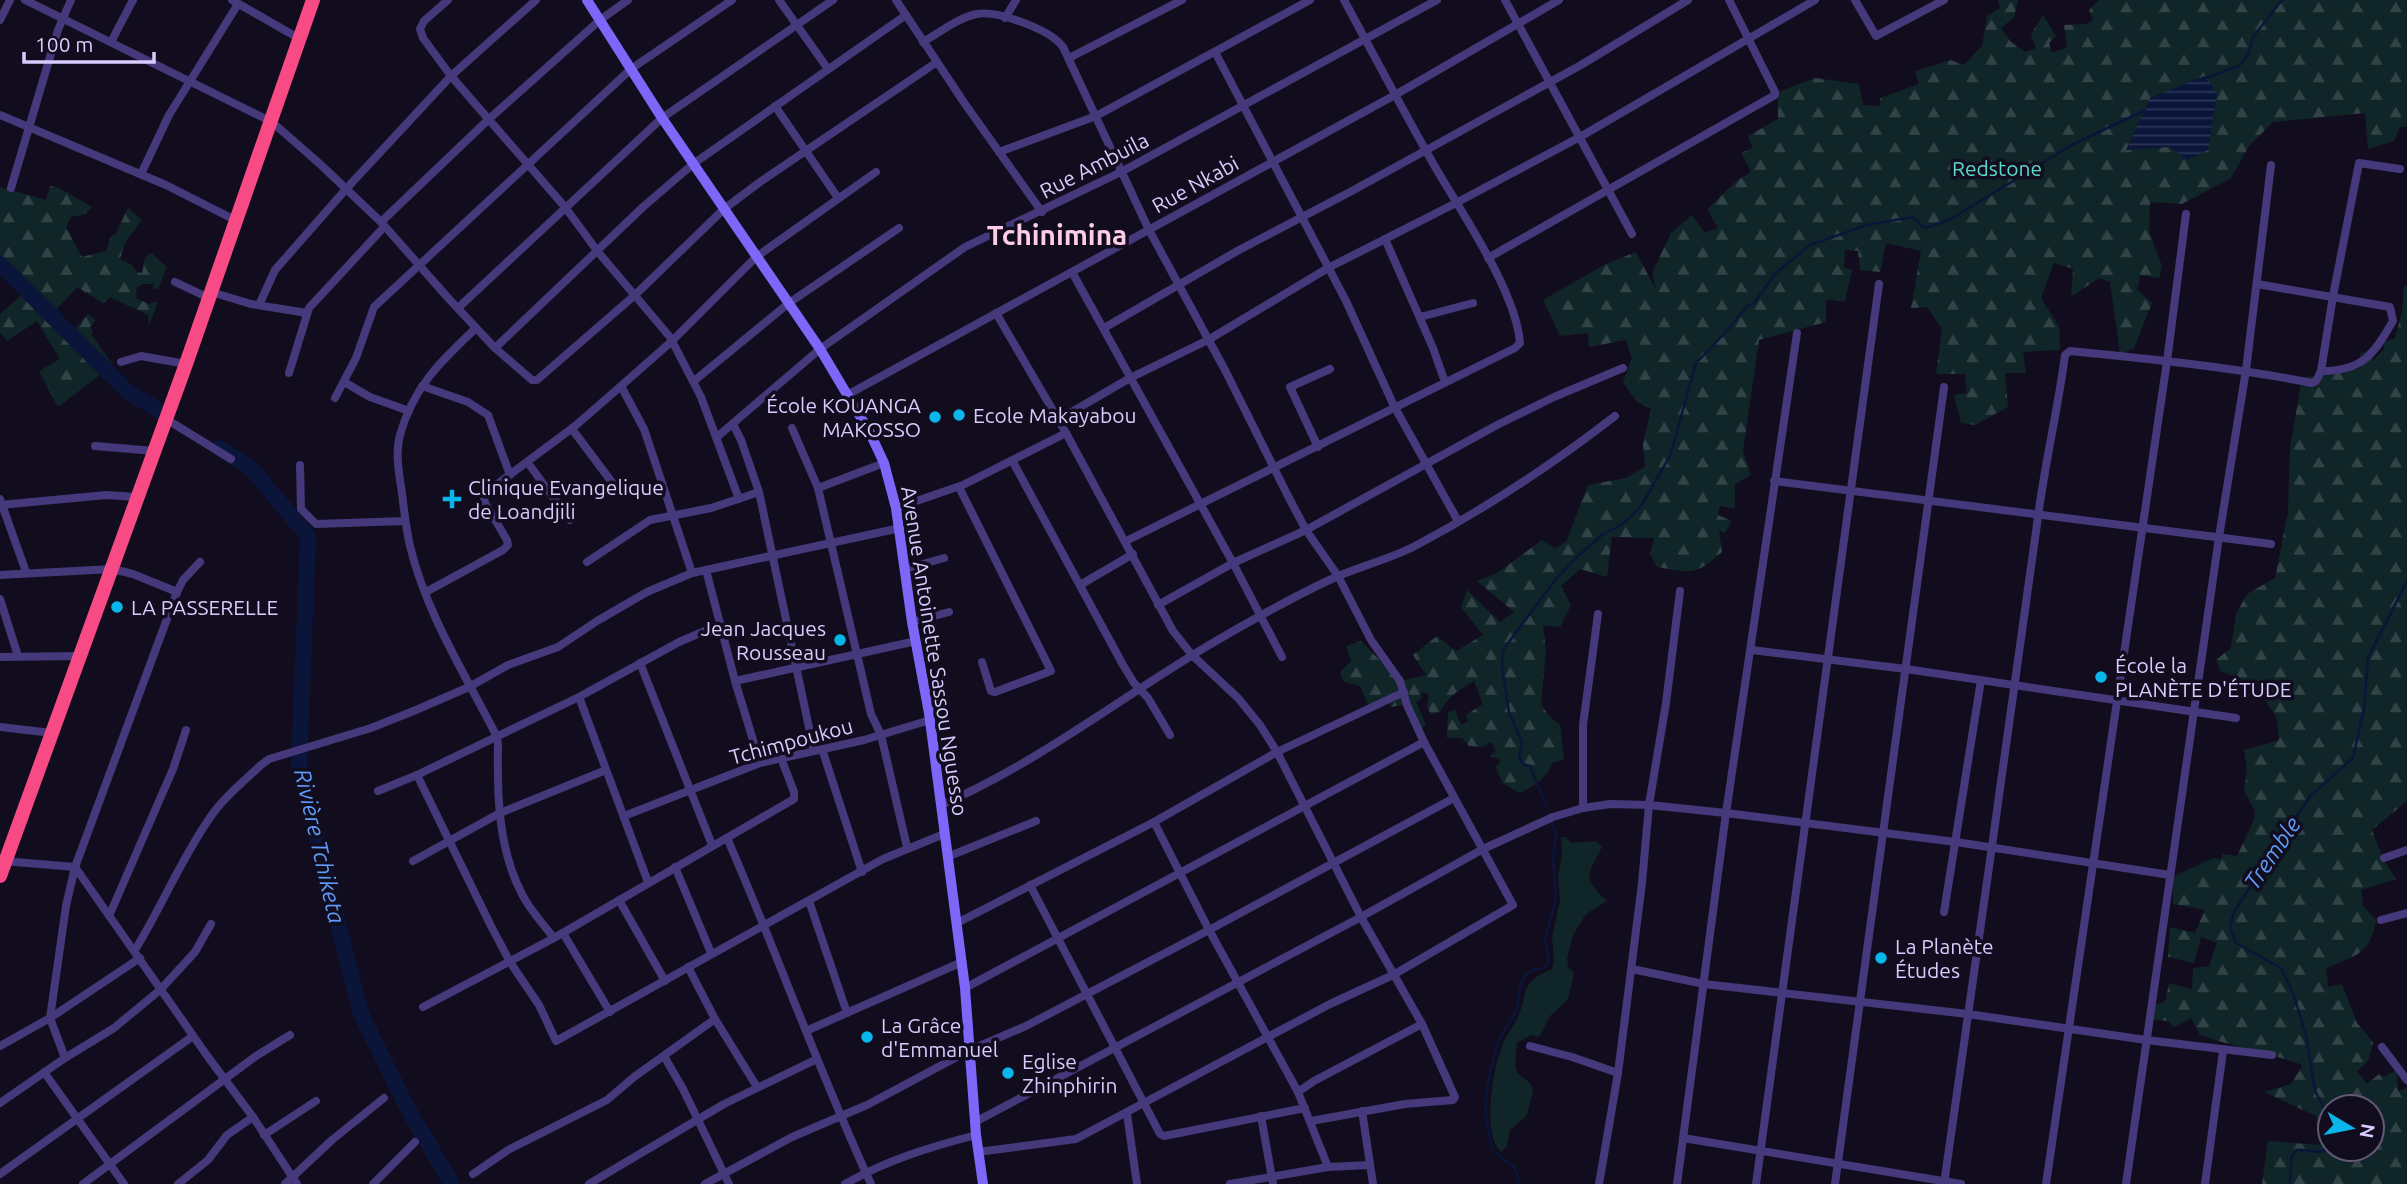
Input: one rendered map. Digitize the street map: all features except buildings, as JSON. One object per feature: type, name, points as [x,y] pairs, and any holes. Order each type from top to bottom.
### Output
[{"type":"highway","points":[[0,876],[3,861],[187,364],[313,0]]},
{"type":"street","points":[[0,20],[10,0]]},
{"type":"street","points":[[25,0],[272,122],[382,224],[418,267],[495,348],[525,376],[537,380],[635,295],[724,209],[937,62]]},
{"type":"street","points":[[11,188],[62,19],[71,0]]},
{"type":"street","points":[[111,42],[133,0]]},
{"type":"street","points":[[449,0],[424,21],[420,29],[424,38],[452,76],[565,207],[598,252],[672,341],[694,381],[739,499]]},
{"type":"street","points":[[259,305],[275,270],[346,189],[452,76],[536,0]]},
{"type":"street","name":"Avenue Antoinette Sassou Nguesso","points":[[587,0],[662,118],[820,349],[870,432],[884,463],[900,528],[912,622],[930,720],[965,988],[982,1184]]},
{"type":"street","points":[[289,373],[309,308],[382,224],[489,119],[600,20],[628,0]]},
{"type":"street","points":[[335,398],[359,352],[370,312],[631,68],[732,0]]},
{"type":"street","points":[[779,0],[828,69]]},
{"type":"street","points":[[458,308],[662,118],[832,0]]},
{"type":"street","points":[[896,0],[1042,212]]},
{"type":"street","points":[[1005,18],[1016,0]]},
{"type":"street","points":[[1069,58],[1182,0]]},
{"type":"street","points":[[999,152],[1096,116],[1310,0]]},
{"type":"street","points":[[1126,541],[1275,469],[1515,348],[1520,343],[1516,318],[1488,258],[1344,0]]},
{"type":"street","name":"Rue Ambuila","points":[[717,437],[820,349],[965,247],[1121,172],[1437,0]]},
{"type":"street","points":[[1504,0],[1632,234]]},
{"type":"street","name":"Rue Nkabi","points":[[846,395],[1395,95],[1559,0]]},
{"type":"street","points":[[1104,328],[1549,82],[1688,0]]},
{"type":"street","points":[[1488,258],[1775,95],[1729,0]]},
{"type":"street","points":[[1058,420],[1130,378],[1208,340],[1328,268],[1580,137],[1815,0]]},
{"type":"street","points":[[1855,0],[1874,34],[1878,36],[1944,0]]},
{"type":"street","points":[[141,174],[162,126],[235,2],[300,39]]},
{"type":"street","points":[[923,42],[981,13],[1034,27],[1059,41],[1149,230],[1306,530],[1338,576],[1362,625],[1400,681],[1407,705],[1424,742],[1512,902],[1512,907],[1393,975],[1330,1004],[1127,1114],[1068,1142],[978,1152]]},
{"type":"street","points":[[495,348],[693,163],[906,15]]},
{"type":"street","points":[[1215,52],[1357,325],[1394,407],[1458,521]]},
{"type":"street","points":[[775,106],[838,198]]},
{"type":"street","points":[[0,115],[141,174],[237,221]]},
{"type":"street","points":[[1944,1183],[2016,685],[2038,513],[2067,352],[2246,370],[2312,383],[2318,380],[2359,163],[2400,169]]},
{"type":"street","points":[[2126,1184],[2219,537],[2246,370],[2271,165]]},
{"type":"street","points":[[426,592],[508,545],[485,503],[484,496],[572,429],[621,386],[672,341],[756,257],[876,172]]},
{"type":"street","points":[[2046,1184],[2167,361],[2186,214]]},
{"type":"street","points":[[694,381],[789,303],[899,228]]},
{"type":"street","points":[[1385,239],[1420,317],[1444,382]]},
{"type":"street","points":[[1073,272],[1282,657]]},
{"type":"street","points":[[176,282],[210,295],[307,313]]},
{"type":"street","points":[[1756,1184],[1879,284]]},
{"type":"street","points":[[2257,284],[2390,307],[2393,311],[2393,321],[2375,350],[2362,363],[2338,371],[2321,371]]},
{"type":"street","points":[[1420,317],[1473,303]]},
{"type":"street","points":[[996,313],[1066,433],[1173,631],[1192,656],[1238,698],[1277,752],[1361,917],[1422,1024],[1455,1099],[1362,1111],[1311,1121]]},
{"type":"street","points":[[476,328],[437,365],[409,411],[398,444],[405,521],[426,592],[469,687],[496,735],[500,813],[513,875],[522,894],[559,936],[610,1012]]},
{"type":"street","points":[[1677,1184],[1726,813],[1797,333]]},
{"type":"street","points":[[121,362],[141,356],[187,364]]},
{"type":"street","points":[[1158,605],[1233,563],[1306,530],[1554,397],[1623,368]]},
{"type":"street","points":[[1318,447],[1290,387],[1330,369]]},
{"type":"street","points":[[344,382],[370,397],[409,411]]},
{"type":"street","points":[[422,386],[468,402],[488,415],[510,475]]},
{"type":"street","points":[[621,386],[644,429],[692,573]]},
{"type":"street","points":[[1835,1184],[1944,387]]},
{"type":"street","points":[[941,805],[982,788],[1013,771],[1140,688],[1300,594],[1411,547],[1458,521],[1572,450],[1615,416]]},
{"type":"street","points":[[166,419],[231,459]]},
{"type":"street","points":[[733,424],[759,492],[796,665],[818,750],[862,872]]},
{"type":"street","points":[[792,428],[818,488],[871,714],[881,735],[907,847]]},
{"type":"street","points":[[572,429],[617,489]]},
{"type":"street","points":[[896,508],[959,487],[1066,433]]},
{"type":"street","points":[[95,446],[154,451]]},
{"type":"street","points":[[1013,462],[1123,665],[1170,735]]},
{"type":"street","points":[[528,463],[570,520]]},
{"type":"street","points":[[818,488],[884,463]]},
{"type":"street","points":[[300,465],[301,509],[316,524],[405,521]]},
{"type":"street","points":[[1774,481],[2272,544]]},
{"type":"street","points":[[959,487],[1051,671],[995,692],[991,691],[982,662]]},
{"type":"street","points":[[587,562],[650,520],[759,492]]},
{"type":"street","points":[[26,572],[1,503],[106,495],[137,497]]},
{"type":"street","points":[[0,1046],[50,1018],[137,954],[180,866],[210,818],[261,765],[277,755],[371,728],[469,687],[508,665],[558,647],[647,592],[692,573],[900,528]]},
{"type":"street","points":[[1080,585],[1133,554]]},
{"type":"street","points":[[905,569],[944,558]]},
{"type":"street","points":[[65,1058],[50,1018],[66,906],[75,867],[177,592],[183,580],[200,562]]},
{"type":"street","points":[[0,575],[112,569],[133,574],[177,592]]},
{"type":"street","points":[[706,570],[760,764]]},
{"type":"street","points":[[1599,1184],[1618,1073],[1649,805],[1664,717],[1679,592]]},
{"type":"street","points":[[0,599],[18,656]]},
{"type":"street","points":[[912,622],[949,612]]},
{"type":"street","points":[[1583,808],[1583,724],[1598,614]]},
{"type":"street","points":[[378,790],[417,775],[579,697],[679,642],[720,624]]},
{"type":"street","points":[[735,681],[796,665],[916,640]]},
{"type":"street","points":[[1752,650],[2117,699],[2236,719]]},
{"type":"street","points":[[0,657],[80,656]]},
{"type":"street","points":[[640,663],[712,845]]},
{"type":"street","points":[[1944,912],[1981,680]]},
{"type":"street","points":[[957,923],[1154,822],[1277,752],[1404,692]]},
{"type":"street","points":[[579,697],[648,882]]},
{"type":"street","name":"Tchimpoukou","points":[[624,816],[760,764],[881,735],[930,720]]},
{"type":"street","points":[[0,727],[52,733]]},
{"type":"street","points":[[109,916],[173,769],[187,730]]},
{"type":"street","points":[[965,988],[1424,742]]},
{"type":"street","points":[[423,1007],[559,936],[794,799],[794,792],[781,758]]},
{"type":"street","points":[[413,861],[500,813],[606,771]]},
{"type":"street","points":[[417,775],[475,896],[510,962],[539,1005],[556,1041],[907,847],[944,834]]},
{"type":"street","points":[[705,1184],[792,1137],[842,1116],[970,1050],[1026,1026],[1454,798]]},
{"type":"street","points":[[975,1122],[1361,917],[1483,849],[1553,817],[1583,808],[1610,804],[1649,805],[1726,813],[1956,842],[2170,876]]},
{"type":"street","points":[[947,857],[1036,821]]},
{"type":"street","points":[[1154,822],[1209,930],[1298,1092],[1328,1167]]},
{"type":"street","points":[[727,838],[871,1184]]},
{"type":"street","points":[[2384,858],[2407,850]]},
{"type":"street","points":[[3,861],[75,867]]},
{"type":"street","points":[[75,867],[253,1118],[292,1182],[332,1140],[384,1098]]},
{"type":"street","points":[[675,867],[711,953]]},
{"type":"street","points":[[1030,885],[1162,1136],[1305,1108]]},
{"type":"street","points":[[619,900],[665,981]]},
{"type":"street","points":[[809,901],[847,1013]]},
{"type":"street","points":[[2381,920],[2407,913]]},
{"type":"street","points":[[0,1103],[114,1028],[160,990],[195,952],[211,924]]},
{"type":"street","points":[[806,1031],[962,962]]},
{"type":"street","points":[[688,967],[715,1019],[757,1087]]},
{"type":"street","points":[[1632,969],[1704,984],[1968,1014],[2222,1051],[2272,1055]]},
{"type":"street","points":[[474,1174],[508,1150],[607,1100],[715,1019]]},
{"type":"street","points":[[1298,1092],[1422,1024]]},
{"type":"street","points":[[83,1184],[256,1056],[290,1035]]},
{"type":"street","points":[[0,1174],[193,1036]]},
{"type":"street","points":[[1530,1046],[1618,1073]]},
{"type":"street","points":[[2382,1047],[2407,1080]]},
{"type":"street","points":[[2204,1184],[2222,1051]]},
{"type":"street","points":[[664,1056],[729,1184]]},
{"type":"street","points":[[589,1184],[757,1087],[817,1059]]},
{"type":"street","points":[[44,1072],[124,1184]]},
{"type":"street","points":[[264,1135],[316,1101]]},
{"type":"street","points":[[1362,1111],[1373,1184]]},
{"type":"street","points":[[1127,1114],[1137,1184]]},
{"type":"street","points":[[1261,1116],[1272,1181]]},
{"type":"street","points":[[178,1184],[208,1160],[227,1135],[253,1118]]},
{"type":"street","points":[[845,1184],[865,1172],[922,1149],[976,1135]]},
{"type":"street","points":[[1683,1138],[1961,1184]]},
{"type":"street","points":[[373,1184],[415,1142]]},
{"type":"street","points":[[1230,1184],[1272,1181],[1328,1167],[1370,1165]]},
{"type":"green space","name":"Redstone","points":[[1998,0],[2018,0],[2014,17],[2001,28],[2011,42],[2025,52],[2036,48],[2031,34],[2043,15],[2056,36],[2049,43],[2052,53],[2067,47],[2064,25],[2086,24],[2093,20],[2089,10],[2099,0],[2407,0],[2407,127],[2400,127],[2394,141],[2368,149],[2365,113],[2273,122],[2249,146],[2231,178],[2182,204],[2150,202],[2149,232],[2162,266],[2159,278],[2140,275],[2137,290],[2152,303],[2134,348],[2120,354],[2110,282],[2099,278],[2071,297],[2073,269],[2054,263],[2041,298],[2059,327],[2060,350],[2023,352],[2026,373],[2005,373],[2008,407],[1975,425],[1961,423],[1954,395],[1967,393],[1965,374],[1936,374],[1942,329],[1927,307],[1911,308],[1921,251],[1886,243],[1880,272],[1860,270],[1858,251],[1845,250],[1844,267],[1852,270],[1845,301],[1826,300],[1826,322],[1759,340],[1743,451],[1751,475],[1735,484],[1735,509],[1720,506],[1718,515],[1732,521],[1725,533],[1719,530],[1722,552],[1699,569],[1678,571],[1657,567],[1650,554],[1654,538],[1612,537],[1607,577],[1580,569],[1561,586],[1571,605],[1560,627],[1543,625],[1546,651],[1541,704],[1548,715],[1560,725],[1564,760],[1553,762],[1539,781],[1519,793],[1503,783],[1495,767],[1500,763],[1499,759],[1490,756],[1496,751],[1491,742],[1482,747],[1469,746],[1462,738],[1447,738],[1448,712],[1455,710],[1461,725],[1468,721],[1466,715],[1483,704],[1474,681],[1450,698],[1440,712],[1431,714],[1427,707],[1429,694],[1420,692],[1422,698],[1416,702],[1426,724],[1420,730],[1408,704],[1391,707],[1388,701],[1369,706],[1360,686],[1344,682],[1340,672],[1351,661],[1346,646],[1361,641],[1400,681],[1426,675],[1413,655],[1437,636],[1456,651],[1483,635],[1461,607],[1467,590],[1500,622],[1514,612],[1477,581],[1497,573],[1542,540],[1555,548],[1566,542],[1588,485],[1626,478],[1645,467],[1643,444],[1651,409],[1637,402],[1623,382],[1632,358],[1626,340],[1589,347],[1588,333],[1560,336],[1543,300],[1606,264],[1636,252],[1656,290],[1652,273],[1671,233],[1692,215],[1705,233],[1718,228],[1707,209],[1738,180],[1751,172],[1741,153],[1753,148],[1748,136],[1778,119],[1778,92],[1815,78],[1859,84],[1863,105],[1880,106],[1880,98],[1919,84],[1915,71],[1951,60],[1963,65],[1969,61],[1982,47],[1987,16],[2000,8]]},
{"type":"green space","points":[[50,186],[57,187],[92,207],[85,214],[71,217],[66,227],[82,257],[106,251],[111,236],[116,233],[128,208],[142,220],[125,243],[120,259],[142,273],[145,258],[151,253],[167,267],[158,289],[153,288],[154,284],[144,284],[136,288],[137,299],[150,304],[158,302],[149,325],[148,315],[110,297],[103,303],[77,287],[54,312],[74,330],[88,314],[96,320],[90,327],[93,332],[91,334],[113,365],[58,407],[39,371],[60,359],[37,321],[7,341],[0,332],[0,314],[32,286],[0,259],[0,187],[46,200]]},
{"type":"green space","points":[[2407,285],[2407,801],[2372,830],[2383,859],[2396,879],[2361,890],[2363,906],[2376,920],[2370,940],[2360,952],[2326,968],[2328,987],[2342,984],[2357,1023],[2373,1042],[2368,1061],[2357,1071],[2367,1084],[2379,1074],[2383,1077],[2397,1070],[2398,1091],[2407,1088],[2407,1184],[2262,1184],[2268,1141],[2316,1145],[2316,1163],[2386,1163],[2386,1093],[2316,1093],[2316,1116],[2264,1092],[2291,1084],[2303,1065],[2200,1035],[2190,1016],[2189,1020],[2173,1027],[2169,1021],[2154,1020],[2152,1005],[2165,1002],[2169,983],[2192,989],[2193,968],[2209,966],[2217,943],[2201,937],[2194,963],[2168,957],[2170,927],[2195,933],[2205,910],[2173,904],[2173,877],[2213,858],[2221,859],[2223,854],[2237,856],[2254,820],[2255,811],[2244,791],[2247,770],[2244,750],[2279,740],[2277,719],[2258,687],[2221,671],[2216,660],[2231,648],[2236,614],[2247,594],[2275,578],[2288,512],[2290,447],[2302,378],[2361,368],[2360,353],[2371,351],[2374,360],[2384,349],[2384,342],[2395,338],[2402,312],[2404,286]]},
{"type":"green space","points":[[1561,837],[1566,837],[1571,843],[1596,841],[1602,847],[1589,876],[1593,886],[1607,901],[1586,914],[1573,935],[1567,959],[1568,967],[1574,973],[1568,999],[1550,1016],[1539,1037],[1531,1035],[1517,1043],[1515,1066],[1518,1074],[1530,1083],[1533,1091],[1527,1115],[1510,1130],[1507,1146],[1501,1152],[1494,1142],[1490,1115],[1495,1073],[1502,1047],[1517,1019],[1526,989],[1534,979],[1552,969],[1554,962],[1552,938],[1560,900],[1558,877],[1562,854]]},
{"type":"water","points":[[2205,76],[2217,94],[2208,150],[2187,160],[2169,147],[2126,150],[2150,98]]},
{"type":"waterway","points":[[2203,79],[2239,66],[2249,53],[2253,37],[2282,0]]},
{"type":"waterway","points":[[1546,805],[1530,766],[1523,764],[1519,757],[1522,743],[1509,712],[1502,667],[1503,650],[1556,579],[1577,557],[1602,535],[1623,524],[1641,506],[1670,456],[1696,363],[1746,307],[1754,303],[1776,273],[1810,245],[1867,225],[1912,217],[1925,228],[1949,220],[2072,145],[2145,110]]},
{"type":"waterway","name":"Rivière Tchiketa","points":[[0,264],[127,391],[160,411]]},
{"type":"waterway","name":"Rivière Tchiketa","points":[[219,448],[251,468],[308,536],[299,769],[361,1014],[408,1109],[452,1184]]},
{"type":"waterway","name":"Tremble","points":[[2316,1093],[2306,1035],[2294,996],[2281,968],[2236,943],[2230,927],[2234,912],[2310,796],[2353,758],[2364,708],[2368,658],[2407,581]]},
{"type":"waterway","points":[[1520,1184],[1514,1167],[1493,1151],[1486,1119],[1486,1100],[1496,1051],[1502,1034],[1516,1011],[1521,983],[1528,973],[1545,968],[1549,961],[1545,938],[1556,900],[1553,857],[1556,835],[1552,823]]},
{"type":"waterway","name":"Tremble","points":[[2290,1184],[2291,1158],[2296,1150],[2316,1152]]},
{"type":"place","name":"Ecole Makayabou","points":[[959,415]]},
{"type":"place","name":"École KOUANGA MAKOSSO","points":[[935,417]]},
{"type":"place","name":"Clinique Evangelique de Loandjili","points":[[452,499]]},
{"type":"place","name":"LA PASSERELLE","points":[[117,607]]},
{"type":"place","name":"Jean Jacques Rousseau","points":[[840,640]]},
{"type":"place","name":"École la PLANÈTE D'ÉTUDE","points":[[2101,677]]},
{"type":"place","name":"La Planète Études","points":[[1881,958]]},
{"type":"place","name":"La Grâce d'Emmanuel","points":[[867,1037]]},
{"type":"place","name":"Eglise Zhinphirin","points":[[1008,1073]]},
{"type":"district","name":"Tchinimina","points":[[1057,234]]}]
